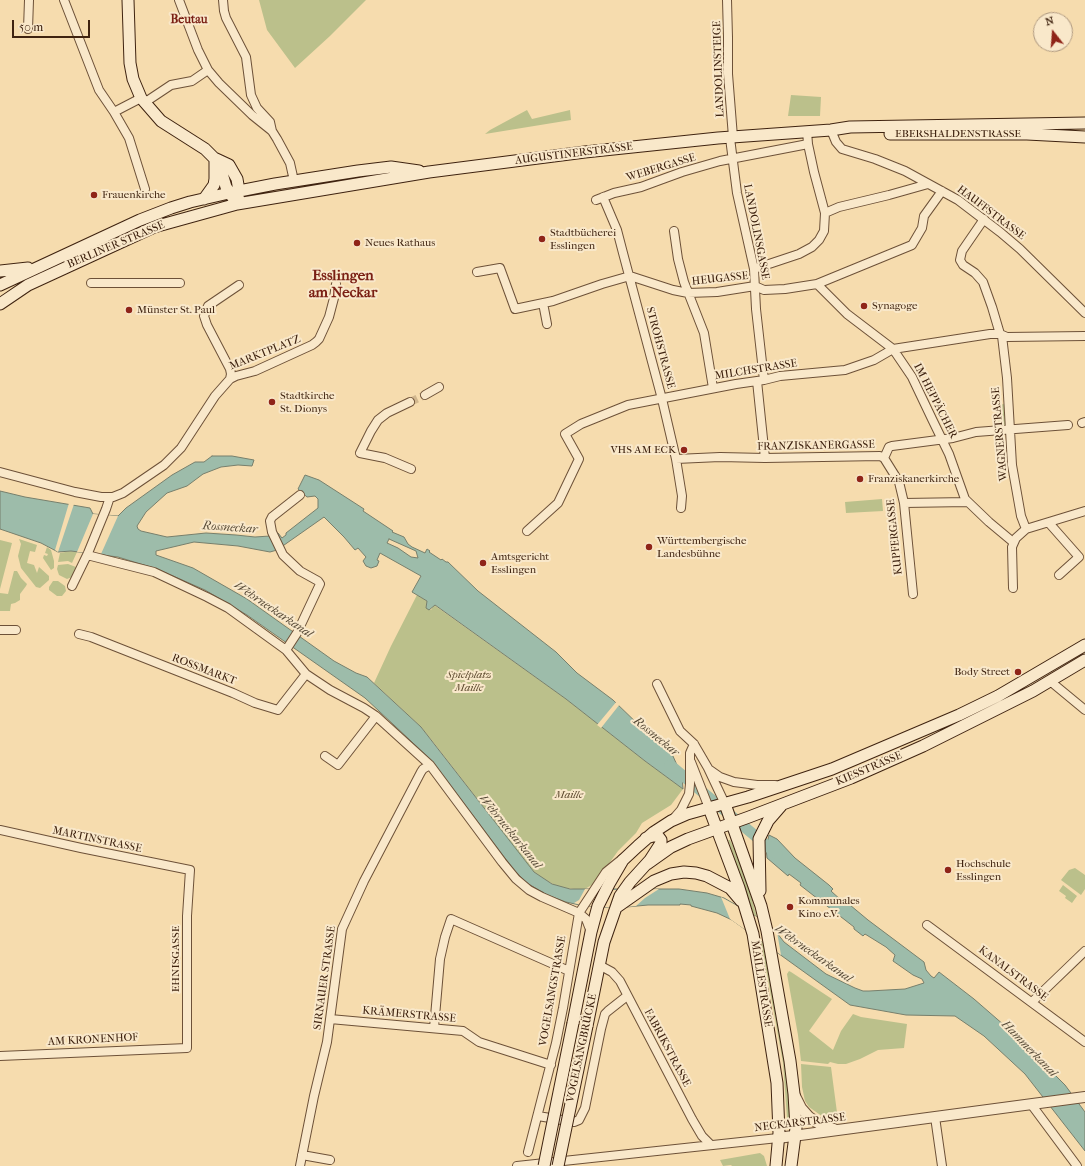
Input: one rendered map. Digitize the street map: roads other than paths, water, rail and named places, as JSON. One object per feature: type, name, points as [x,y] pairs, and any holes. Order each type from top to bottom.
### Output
[{"type":"main road","points":[[128,0],[131,68],[136,87],[143,100],[161,121],[205,149],[214,158],[234,192],[236,204]]},
{"type":"main road","name":"EBERSHALDENSTRASSE","points":[[718,138],[808,132],[850,127],[1085,123]]},
{"type":"main road","name":"EBERSHALDENSTRASSE","points":[[832,130],[869,134],[1027,134],[1085,137]]},
{"type":"main road","name":"AUGUSTINERSTRASSE","points":[[236,204],[429,172],[585,152],[718,138]]},
{"type":"main road","points":[[204,199],[214,185],[214,158]]},
{"type":"main road","name":"AUGUSTINERSTRASSE","points":[[234,192],[334,174],[384,167],[429,172]]},
{"type":"main road","name":"BERLINER STRASSE","points":[[0,285],[155,214],[171,208],[234,192]]},
{"type":"main road","name":"BERLINER STRASSE","points":[[1,302],[44,277],[154,228],[236,204]]},
{"type":"main road","points":[[0,271],[39,266]]},
{"type":"main road","name":"KIESSTRASSE","points":[[591,932],[597,909],[616,871],[631,852],[646,838],[671,821],[832,769],[959,715],[998,696],[1085,645]]},
{"type":"main road","name":"KIESSTRASSE","points":[[647,864],[671,847],[688,839],[727,827],[857,775],[949,734],[1050,681],[1085,660]]},
{"type":"main road","name":"MAILLESTRASSE","points":[[761,906],[758,851],[759,839],[763,828],[773,814],[787,802]]},
{"type":"main road","name":"MAILLESTRASSE","points":[[728,803],[727,827],[753,936],[777,1083],[778,1138],[776,1166]]},
{"type":"main road","name":"MAILLESTRASSE","points":[[709,809],[727,827],[761,906],[766,922],[794,1094],[795,1136],[791,1166]]},
{"type":"main road","name":"KIESSTRASSE","points":[[607,930],[624,890],[647,864],[660,846],[661,840],[656,835],[646,838]]},
{"type":"main road","points":[[616,908],[640,890],[664,876],[676,873],[691,872],[707,876],[730,888],[746,910]]},
{"type":"main road","name":"VOGELSANGBRÜCKE","points":[[558,1166],[607,930]]},
{"type":"main road","name":"VOGELSANGBRÜCKE","points":[[544,1166],[591,932]]},
{"type":"street","points":[[28,29],[29,0]]},
{"type":"street","points":[[64,0],[99,90],[129,138],[145,189]]},
{"type":"street","points":[[179,0],[198,50],[208,70],[219,83],[252,115],[272,131]]},
{"type":"street","points":[[223,0],[226,18],[246,57],[250,92],[256,106],[268,120],[272,131],[289,160],[298,180]]},
{"type":"street","name":"LANDOLINSTEIGE","points":[[727,0],[728,74],[732,158]]},
{"type":"street","points":[[114,112],[143,100],[171,85],[192,81],[208,70]]},
{"type":"street","name":"HAUFFSTRASSE","points":[[832,130],[836,142],[842,149],[881,161],[958,200],[984,219],[1020,249],[1085,313]]},
{"type":"street","points":[[754,268],[799,254],[812,247],[819,240],[824,231],[825,213],[808,144],[808,132]]},
{"type":"street","name":"WEBERGASSE","points":[[600,198],[732,158],[808,144]]},
{"type":"street","name":"LANDOLINSGASSE","points":[[732,158],[737,193],[754,268],[765,458]]},
{"type":"street","points":[[825,213],[839,207],[928,184]]},
{"type":"street","name":"HEUGASSE","points":[[630,276],[673,290],[688,293],[717,292],[755,286],[764,290],[785,289],[817,284],[912,244],[922,228],[924,216],[942,191]]},
{"type":"street","name":"STROHSTRASSE","points":[[600,198],[617,230],[630,276],[676,459],[682,496],[681,508]]},
{"type":"street","name":"WAGNERSTRASSE","points":[[984,219],[962,251],[960,260],[963,265],[978,275],[982,282],[991,303],[1001,335],[1007,378],[1012,465],[1021,516],[1026,529]]},
{"type":"street","points":[[674,231],[678,260],[688,293],[704,333],[713,388]]},
{"type":"street","points":[[477,272],[500,268],[515,310],[543,303],[630,276]]},
{"type":"street","points":[[91,283],[180,283]]},
{"type":"street","name":"MARKTPLATZ","points":[[230,379],[255,371],[316,342],[328,317],[334,298],[336,284]]},
{"type":"street","name":"IM HEPPÄCHER","points":[[817,284],[847,314],[893,349],[912,377],[952,461],[968,502],[1013,542]]},
{"type":"street","name":"MARKTPLATZ","points":[[230,379],[230,369],[207,325],[204,316],[208,306],[239,285]]},
{"type":"street","points":[[543,303],[547,324]]},
{"type":"street","name":"MILCHSTRASSE","points":[[527,531],[558,503],[579,459],[565,434],[581,424],[628,405],[780,376],[839,372],[879,357],[893,349],[990,334],[1007,337],[1085,336]]},
{"type":"street","points":[[0,472],[75,492],[110,497],[116,496],[123,493],[168,462],[188,440],[215,396],[230,379]]},
{"type":"street","points":[[425,395],[439,387]]},
{"type":"street","points":[[410,402],[378,420],[360,452],[385,458],[411,469]]},
{"type":"street","name":"FRANZISKANERGASSE","points":[[676,459],[720,457],[765,458],[880,456],[884,458],[889,447],[892,446],[942,440],[976,432],[1010,431],[1068,425]]},
{"type":"street","name":"KUPFERGASSE","points":[[884,458],[887,460],[899,482],[904,503],[913,594]]},
{"type":"street","points":[[288,648],[297,633],[320,584],[318,581],[300,571],[285,558],[272,532],[270,519],[300,495]]},
{"type":"street","points":[[72,586],[88,554],[110,497]]},
{"type":"street","points":[[904,503],[968,502]]},
{"type":"street","points":[[1012,588],[1012,547],[1013,542],[1022,532],[1026,529],[1085,511]]},
{"type":"street","points":[[1049,523],[1079,556],[1059,575]]},
{"type":"street","points":[[88,554],[154,572],[207,597],[234,612],[288,648],[306,674],[330,690],[376,716],[430,765],[516,879],[529,890],[542,897],[581,909],[591,932]]},
{"type":"street","points":[[0,630],[16,630]]},
{"type":"street","name":"ROSSMARKT","points":[[79,634],[91,637],[255,703],[278,710],[306,674]]},
{"type":"street","points":[[1050,681],[1085,710]]},
{"type":"street","points":[[657,684],[680,731],[694,744],[728,803]]},
{"type":"street","points":[[325,756],[338,765],[376,716]]},
{"type":"street","points":[[694,744],[690,753],[692,771],[709,809]]},
{"type":"street","name":"SIRNAUER STRASSE","points":[[300,1166],[314,1096],[326,1049],[341,934],[344,922],[421,772],[430,765]]},
{"type":"street","points":[[708,768],[720,777],[734,782],[757,785],[788,784]]},
{"type":"street","points":[[671,821],[681,810],[689,794],[692,771]]},
{"type":"street","name":"MARTINSTRASSE","points":[[0,830],[190,870]]},
{"type":"street","name":"VOGELSANGSTRASSE","points":[[528,1152],[551,1065],[574,937],[581,909],[610,867],[631,852]]},
{"type":"street","name":"EHNISGASSE","points":[[187,1048],[187,916],[190,870]]},
{"type":"street","points":[[434,1028],[440,959],[445,937],[452,919],[569,971]]},
{"type":"street","name":"KANALSTRASSE","points":[[927,925],[1085,1042]]},
{"type":"street","points":[[1032,1002],[1085,951]]},
{"type":"street","name":"FABRIKSTRASSE","points":[[599,965],[616,976],[692,1119],[702,1136],[711,1145]]},
{"type":"street","points":[[538,1116],[574,1122],[579,1120],[585,1108],[605,1014],[627,996]]},
{"type":"street","name":"KRÄMERSTRASSE","points":[[330,1019],[463,1031],[479,1042],[551,1065]]},
{"type":"street","name":"AM KRONENHOF","points":[[0,1056],[187,1048]]},
{"type":"street","points":[[794,1094],[801,1108],[809,1117],[827,1128],[840,1130]]},
{"type":"street","name":"NECKARSTRASSE","points":[[517,1166],[795,1136],[1082,1097]]},
{"type":"street","points":[[1033,1104],[1077,1166]]},
{"type":"street","points":[[935,1117],[942,1166]]},
{"type":"street","points":[[302,1155],[330,1160]]},
{"type":"water","name":"Hammerkanal","points":[[212,456],[232,456],[254,460],[252,466],[238,465],[221,467],[203,474],[187,486],[167,493],[146,512],[137,526],[138,529],[167,537],[206,533],[255,537],[270,536],[278,533],[282,538],[286,535],[286,533],[318,508],[318,499],[315,496],[307,497],[298,489],[305,475],[319,480],[364,509],[363,511],[393,531],[392,532],[404,537],[408,544],[412,547],[425,553],[427,549],[441,560],[442,559],[448,562],[478,591],[556,652],[577,673],[613,700],[672,754],[682,776],[683,789],[566,699],[435,605],[429,610],[426,608],[427,601],[412,592],[421,576],[380,553],[377,560],[379,561],[377,566],[371,568],[366,566],[363,561],[366,557],[358,548],[355,550],[324,517],[277,550],[270,552],[238,546],[194,542],[156,551],[156,555],[193,568],[247,599],[334,661],[367,677],[421,727],[534,872],[552,884],[570,889],[679,889],[707,893],[724,898],[757,917],[774,929],[784,942],[826,974],[855,988],[863,991],[905,989],[924,983],[922,979],[913,975],[893,961],[895,955],[886,947],[865,934],[863,936],[854,929],[854,927],[800,885],[801,883],[789,874],[788,876],[767,858],[766,848],[769,835],[777,839],[795,858],[829,885],[833,889],[831,891],[842,901],[844,900],[924,962],[926,970],[931,976],[934,978],[939,972],[974,999],[1012,1032],[1065,1085],[1085,1112],[1085,1151],[1025,1074],[984,1036],[955,1016],[906,1015],[850,1005],[732,920],[717,913],[691,905],[648,905],[616,908],[584,906],[566,902],[547,895],[527,883],[514,870],[432,761],[394,725],[365,698],[247,615],[205,590],[157,569],[118,557],[71,551],[58,552],[41,543],[0,529],[0,491],[25,497],[90,508],[93,514],[118,516],[126,508],[172,475],[195,462],[204,462]],"holes":[[[389,539],[416,551],[418,558],[411,557],[398,548],[387,543]]]},
{"type":"waterway","name":"Rossneckar","points":[[670,765],[777,854]]},
{"type":"tunnel","points":[[410,402],[425,395]]},
{"type":"place","name":"Frauenkirche","points":[[94,195]]},
{"type":"place","name":"Stadtbücherei Esslingen","points":[[542,239]]},
{"type":"place","name":"Neues Rathaus","points":[[357,243]]},
{"type":"place","name":"Synagoge","points":[[864,306]]},
{"type":"place","name":"Münster St. Paul","points":[[129,310]]},
{"type":"place","name":"Stadtkirche St. Dionys","points":[[272,402]]},
{"type":"place","name":"VHS AM ECK","points":[[684,450]]},
{"type":"place","name":"Franziskanerkirche","points":[[860,479]]},
{"type":"place","name":"Württembergische Landesbühne","points":[[649,547]]},
{"type":"place","name":"Amtsgericht Esslingen","points":[[483,563]]},
{"type":"place","name":"Body Street","points":[[1018,672]]},
{"type":"place","name":"Hochschule Esslingen","points":[[948,870]]},
{"type":"place","name":"Kommunales Kino e.V.","points":[[790,907]]},
{"type":"district","name":"Beutau","points":[[189,20]]},
{"type":"district","name":"Esslingen am Neckar","points":[[343,284]]},
{"type":"water label","name":"Wehrneckarkanal","points":[[273,610]]},
{"type":"water label","name":"Wehrneckarkanal","points":[[510,832]]},
{"type":"water label","name":"Wehrneckarkanal","points":[[813,954]]},
{"type":"park label","name":"Spielplatz Maille","points":[[469,681]]},
{"type":"park label","name":"Maille","points":[[569,795]]}]
